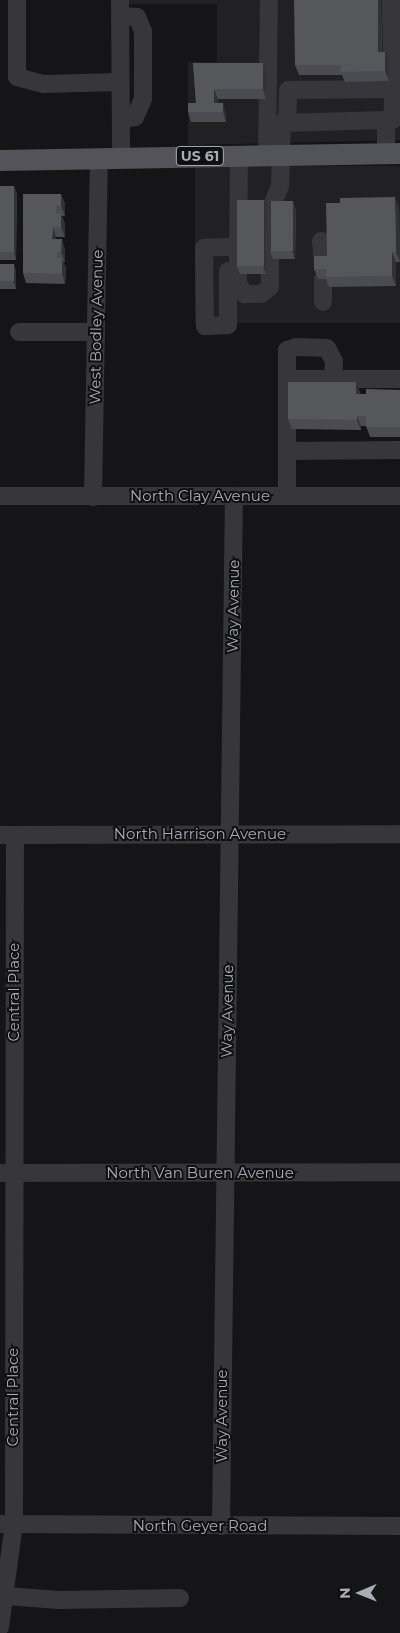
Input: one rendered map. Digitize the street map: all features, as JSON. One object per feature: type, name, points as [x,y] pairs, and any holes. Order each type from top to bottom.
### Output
[{"type":"main road","name":"US 61","points":[[0,160],[393,153]]},
{"type":"street","points":[[17,0],[17,77],[42,84],[120,82]]},
{"type":"street","points":[[234,156],[238,209],[238,283],[244,294],[266,293],[270,287],[270,210],[280,186],[274,155],[269,0]]},
{"type":"street","points":[[391,0],[393,153]]},
{"type":"street","points":[[120,8],[121,158]]},
{"type":"street","points":[[120,8],[137,18],[143,31],[143,99],[135,117],[120,120]]},
{"type":"street","points":[[287,123],[288,90],[392,89]]},
{"type":"street","points":[[274,155],[282,123],[393,120]]},
{"type":"street","points":[[228,247],[234,156]]},
{"type":"street","name":"West Bodley Avenue","points":[[93,497],[99,158]]},
{"type":"street","points":[[320,241],[324,302]]},
{"type":"street","points":[[19,332],[96,332]]},
{"type":"street","points":[[287,496],[287,350],[296,347],[327,348],[334,361],[333,381]]},
{"type":"street","points":[[287,379],[333,381],[400,379]]},
{"type":"street","points":[[287,451],[400,450]]},
{"type":"street","name":"North Clay Avenue","points":[[0,496],[400,496]]},
{"type":"street","name":"Way Avenue","points":[[222,1526],[224,1173],[234,496]]},
{"type":"street","name":"North Harrison Avenue","points":[[7,835],[400,834]]},
{"type":"street","name":"Central Place","points":[[0,1627],[6,1596],[7,1524],[7,835]]},
{"type":"street","name":"North Van Buren Avenue","points":[[6,1173],[400,1172]]},
{"type":"street","name":"North Geyer Road","points":[[7,1524],[400,1526]]},
{"type":"street","points":[[6,1596],[60,1600],[180,1598]]},
{"type":"shaded area","points":[[126,0],[400,0],[400,140],[188,145],[188,62],[217,62],[217,4],[126,4]]},
{"type":"shaded area","points":[[195,166],[400,166],[400,323],[195,323]]},
{"type":"building","points":[[294,0],[378,0],[378,52],[385,52],[385,71],[341,72],[341,65],[295,65]]},
{"type":"building","points":[[193,63],[263,63],[263,89],[214,89],[214,103],[223,103],[223,112],[188,112],[188,103],[196,103]]},
{"type":"building","points":[[0,186],[14,186],[14,252],[0,252]]},
{"type":"building","points":[[23,194],[61,194],[61,206],[56,206],[56,214],[61,214],[61,227],[53,227],[52,239],[62,239],[61,252],[57,252],[57,258],[62,258],[62,274],[23,273]]},
{"type":"building","points":[[395,197],[396,252],[392,252],[392,276],[326,277],[326,269],[314,269],[314,256],[327,256],[326,203],[340,203],[340,198]]},
{"type":"building","points":[[237,200],[264,200],[264,266],[237,266]]},
{"type":"building","points":[[271,201],[293,201],[293,251],[271,251]]},
{"type":"building","points":[[0,264],[14,264],[14,281],[0,281]]},
{"type":"building","points":[[288,382],[356,382],[356,394],[366,394],[366,389],[400,390],[400,427],[366,427],[366,416],[357,416],[357,420],[288,419]]}]
